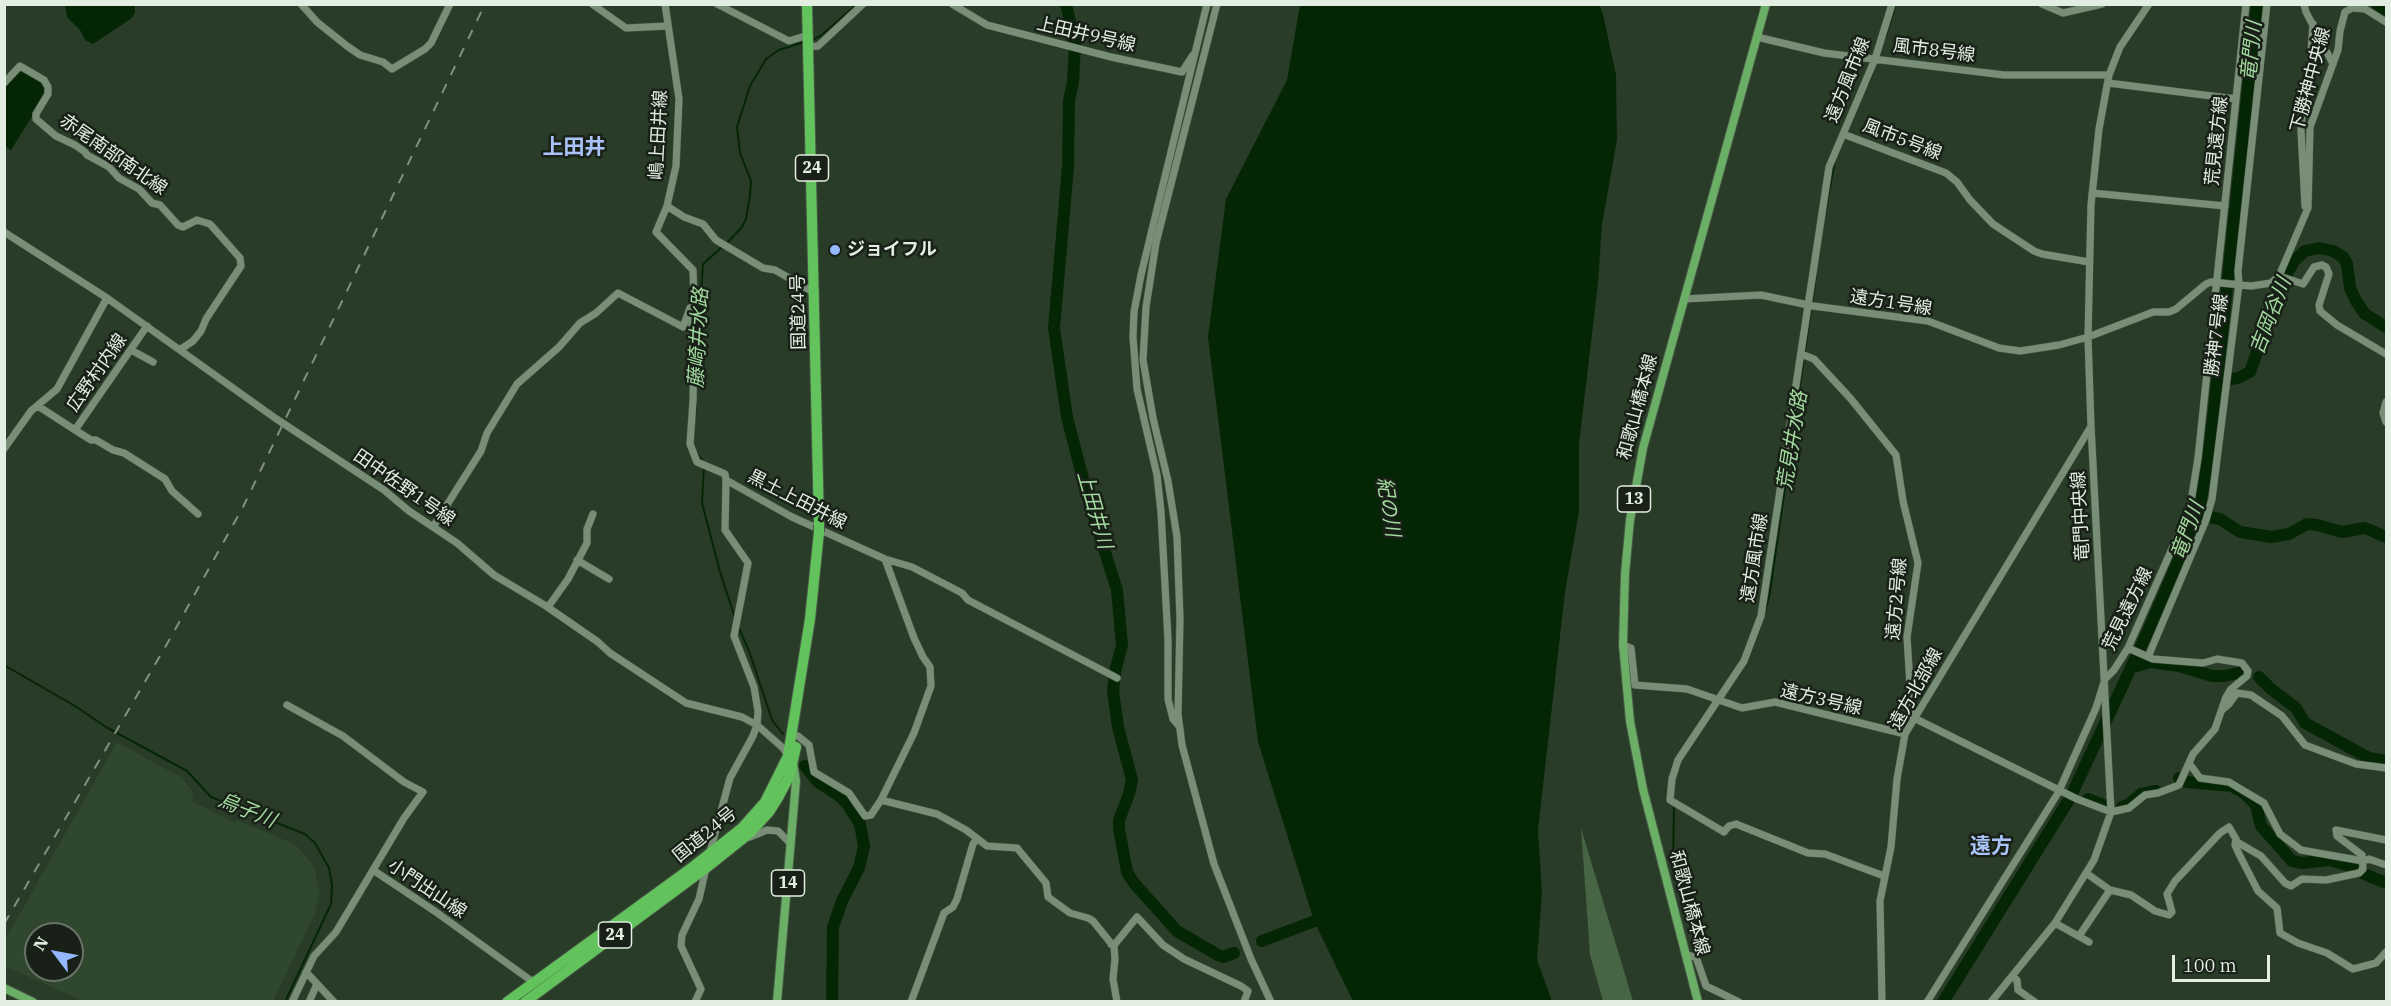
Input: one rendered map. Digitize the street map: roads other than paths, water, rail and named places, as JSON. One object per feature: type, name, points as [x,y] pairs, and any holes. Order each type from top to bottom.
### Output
[{"type":"highway","name":"国道24号","points":[[791,760],[798,736],[819,528],[807,4]]},
{"type":"highway","name":"国道24号","points":[[507,1002],[713,856],[751,832],[769,812],[789,777],[810,619]]},
{"type":"highway","name":"国道24号","points":[[525,1002],[706,868],[713,856]]},
{"type":"main road","name":"和歌山橋本線","points":[[1698,1002],[1637,765],[1630,721],[1623,645],[1625,574],[1630,520],[1643,448],[1766,4]]},
{"type":"main road","name":"14","points":[[777,1002],[796,781],[791,760]]},
{"type":"main road","points":[[4,988],[33,1002]]},
{"type":"street","points":[[302,4],[317,22],[347,46],[360,55],[383,62],[392,69],[425,49],[437,33],[450,4]]},
{"type":"street","points":[[592,4],[626,28],[668,26]]},
{"type":"street","name":"嶋上田井線","points":[[665,4],[679,99],[676,166],[667,206],[656,232],[693,270],[694,298],[691,334],[693,401],[689,440],[697,462],[725,474],[726,480]]},
{"type":"street","points":[[667,14],[672,4]]},
{"type":"street","points":[[717,4],[789,41],[808,41],[818,46],[863,4]]},
{"type":"street","name":"上田井9号線","points":[[952,4],[987,25],[1075,49],[1182,72],[1197,49]]},
{"type":"street","points":[[1179,726],[1173,719],[1168,699],[1168,640],[1161,512],[1156,475],[1137,389],[1133,337],[1134,312],[1141,275],[1207,4]]},
{"type":"street","points":[[1217,4],[1156,243],[1146,307],[1143,360],[1177,537],[1180,619],[1179,726],[1215,864],[1251,959],[1271,1002]]},
{"type":"street","name":"遠方風市線","points":[[1884,876],[1825,854],[1808,853],[1736,824],[1729,826],[1724,832],[1674,802],[1672,779],[1678,760],[1750,650],[1761,616],[1804,354],[1829,167],[1877,60],[1892,4]]},
{"type":"street","points":[[2042,4],[2063,13],[2103,4]]},
{"type":"street","name":"竜門中央線","points":[[1991,1002],[2055,923],[2094,860],[2111,812],[2088,337],[2092,193],[2099,129],[2108,79],[2120,47],[2149,4]]},
{"type":"street","name":"荒見遠方線","points":[[1927,1002],[2060,790],[2096,708],[2105,679],[2129,648],[2190,508],[2218,282],[2246,4]]},
{"type":"street","name":"勝神7号線","points":[[2147,656],[2207,517],[2218,458],[2267,4]]},
{"type":"street","points":[[2304,4],[2333,64]]},
{"type":"street","name":"下勝神中央線","points":[[2282,277],[2306,214],[2309,191],[2310,128],[2338,50],[2343,19],[2348,9],[2365,9],[2386,22]]},
{"type":"street","points":[[2306,214],[2301,130],[2303,99],[2310,68],[2313,24]]},
{"type":"street","name":"風市8号線","points":[[1757,37],[1824,53],[1877,60],[2004,75],[2108,79],[2236,99]]},
{"type":"street","name":"赤尾南部南北線","points":[[4,83],[20,66],[40,77],[47,84],[49,91],[36,114],[36,119],[56,136],[86,152],[87,155],[109,167],[119,178],[139,189],[152,202],[160,205],[178,225],[183,227],[197,220],[204,220],[216,227],[240,258],[241,266],[212,309],[201,332],[194,341],[181,349]]},
{"type":"street","name":"風市5号線","points":[[1845,135],[1946,173],[1957,182],[1993,224],[2018,242],[2042,255],[2090,262]]},
{"type":"street","points":[[2092,193],[2225,206]]},
{"type":"street","points":[[667,206],[684,217],[704,224],[716,240],[763,268],[775,270],[815,293]]},
{"type":"street","name":"田中佐野1号線","points":[[4,232],[107,298],[275,418],[384,490],[409,511],[457,543],[494,575],[548,607],[610,653],[687,703],[742,717],[757,725],[783,748],[791,760]]},
{"type":"street","points":[[2088,337],[2153,312],[2169,312],[2176,309],[2205,284],[2218,282],[2250,286],[2271,283],[2282,277],[2303,284],[2317,265],[2326,267],[2330,274],[2319,305],[2320,310],[2337,325],[2386,354]]},
{"type":"street","points":[[433,526],[481,451],[487,433],[517,384],[559,347],[579,323],[618,293],[683,327],[694,298]]},
{"type":"street","name":"遠方1号線","points":[[1684,299],[1761,295],[1810,306],[1928,321],[1999,348],[2020,351],[2059,345],[2088,337]]},
{"type":"street","points":[[4,449],[25,417],[57,389],[107,298]]},
{"type":"street","name":"広野村内線","points":[[38,406],[75,430],[147,326]]},
{"type":"street","points":[[131,350],[153,362]]},
{"type":"street","name":"遠方2号線","points":[[1804,354],[1814,359],[1851,399],[1896,455],[1903,501],[1918,563],[1907,637],[1910,715],[1913,718]]},
{"type":"street","points":[[2386,402],[2383,413],[2386,422]]},
{"type":"street","name":"遠方北部線","points":[[1882,1002],[1880,901],[1892,838],[1897,779],[1905,734],[2091,426]]},
{"type":"street","points":[[75,430],[91,440],[96,440],[113,450],[124,453],[165,479],[172,491],[198,514]]},
{"type":"street","name":"黒土上田井線","points":[[726,480],[772,508],[885,559],[912,567],[962,593],[968,600],[1114,677]]},
{"type":"street","name":"黒土上田井線","points":[[726,480],[725,530],[748,563],[734,636],[754,687],[758,711],[757,725]]},
{"type":"street","points":[[548,607],[568,579],[586,543],[587,529],[593,514]]},
{"type":"street","points":[[798,736],[809,745],[814,772],[849,793],[863,814],[871,815],[881,800],[914,733],[931,686],[930,666],[914,638],[885,559]]},
{"type":"street","points":[[577,560],[609,579]]},
{"type":"street","name":"遠方3号線","points":[[1623,645],[1631,648],[1635,685],[1687,689],[1742,708],[1775,702],[1905,734]]},
{"type":"street","points":[[1913,718],[2077,799],[2111,812],[2129,808],[2142,796],[2158,793],[2180,783],[2193,754],[2215,729],[2222,705],[2231,689],[2247,676],[2248,671],[2242,663],[2217,659],[2203,663],[2186,663],[2147,656],[2129,648]]},
{"type":"street","points":[[2222,710],[2237,693],[2250,695],[2282,716],[2306,745],[2356,764],[2386,768]]},
{"type":"street","points":[[287,705],[343,736],[405,782],[423,792],[404,818],[373,870]]},
{"type":"street","points":[[713,856],[730,778],[757,725]]},
{"type":"street","points":[[2189,763],[2200,778],[2229,782],[2264,803],[2280,834],[2301,850],[2363,861],[2369,858],[2386,865]]},
{"type":"street","points":[[881,800],[937,814],[987,846],[1017,848],[1046,883],[1048,897],[1075,916],[1093,921],[1111,944],[1115,953],[1113,979],[1117,1002]]},
{"type":"street","points":[[2086,873],[2110,890],[2131,895],[2164,915],[2171,914],[2166,894],[2175,881],[2226,829],[2231,829],[2237,843],[2261,856],[2285,883],[2291,886],[2302,879],[2326,880],[2359,873],[2365,866],[2362,855],[2337,836],[2336,830],[2386,840]]},
{"type":"street","points":[[713,856],[767,830],[778,831],[791,844]]},
{"type":"street","points":[[911,1002],[944,914],[952,908],[957,899],[973,844],[977,838]]},
{"type":"street","points":[[2236,839],[2235,845],[2258,891],[2277,909],[2280,933],[2298,943],[2327,953],[2353,969],[2376,963],[2386,952]]},
{"type":"street","points":[[695,1002],[702,989],[681,946],[682,935],[699,899],[706,868]]},
{"type":"street","name":"小門出山線","points":[[292,1002],[314,956],[336,932],[373,870],[533,982]]},
{"type":"street","points":[[2079,936],[2110,890]]},
{"type":"street","points":[[1111,944],[1115,944],[1137,917],[1163,945],[1184,959],[1241,986],[1248,992],[1244,1002]]},
{"type":"street","points":[[2055,923],[2089,942]]},
{"type":"street","points":[[1686,955],[1696,957],[1706,986],[1739,1002]]},
{"type":"street","points":[[306,972],[334,1002]]},
{"type":"street","points":[[2012,976],[2017,980],[2018,990],[2035,1002]]},
{"type":"street","points":[[309,1002],[317,984]]},
{"type":"water","name":"紀の川","points":[[1599,4],[1603,14],[1616,75],[1617,140],[1602,224],[1598,283],[1579,444],[1579,511],[1565,592],[1538,830],[1542,893],[1537,960],[1552,1001],[1353,1001],[1314,921],[1258,742],[1208,337],[1226,199],[1287,80],[1300,5]]},
{"type":"water","points":[[65,5],[135,5],[135,12],[132,18],[93,44],[85,40],[80,30],[67,17]]},
{"type":"water","points":[[19,69],[46,85],[46,94],[11,150],[5,146],[5,86]]},
{"type":"waterway","name":"藤崎井水路","points":[[812,40],[822,35],[857,4]]},
{"type":"waterway","name":"上田井川","points":[[1066,4],[1075,44],[1073,82],[1069,101],[1068,167],[1054,328],[1067,417],[1088,498],[1117,590],[1122,645],[1113,691],[1118,727],[1132,780],[1119,820],[1119,829],[1127,872],[1177,931],[1223,957],[1234,953]]},
{"type":"waterway","name":"荒見井水路","points":[[1886,36],[1896,4]]},
{"type":"waterway","name":"竜門川","points":[[1943,1002],[2070,798],[2149,629],[2198,515],[2214,410],[2257,4]]},
{"type":"waterway","points":[[2377,4],[2386,10]]},
{"type":"waterway","name":"藤崎井水路","points":[[727,243],[742,227],[746,219],[750,195],[751,181],[740,153],[737,127],[750,86],[766,59],[779,50],[804,42]]},
{"type":"waterway","name":"荒見井水路","points":[[1868,84],[1874,70]]},
{"type":"waterway","name":"荒見井水路","points":[[1825,214],[1835,160]]},
{"type":"waterway","name":"藤崎井水路","points":[[697,350],[703,264],[722,247]]},
{"type":"waterway","name":"吉岡谷川","points":[[2217,381],[2238,378],[2250,372],[2279,288],[2294,261],[2305,251],[2319,248],[2333,251],[2343,257],[2347,264],[2350,288],[2356,301],[2365,314],[2386,327]]},
{"type":"waterway","name":"荒見井水路","points":[[1812,303],[1816,276]]},
{"type":"waterway","name":"荒見井水路","points":[[1764,614],[1769,598],[1811,309]]},
{"type":"waterway","name":"藤崎井水路","points":[[696,397],[696,412]]},
{"type":"waterway","name":"藤崎井水路","points":[[697,453],[704,466],[702,503],[735,618]]},
{"type":"waterway","points":[[2198,515],[2220,519],[2240,532],[2271,537],[2289,534],[2307,524],[2342,532],[2365,528],[2386,537]]},
{"type":"waterway","name":"荒見井水路","points":[[1747,662],[1761,625]]},
{"type":"waterway","name":"藤崎井水路","points":[[738,626],[749,651],[772,720],[783,734]]},
{"type":"waterway","points":[[2133,665],[2150,662],[2179,666],[2212,676],[2243,672]]},
{"type":"waterway","name":"烏子川","points":[[4,665],[75,706],[106,727],[187,771],[211,797],[305,834],[315,843],[329,868],[332,885],[331,904],[285,1002]]},
{"type":"waterway","points":[[2259,677],[2296,708],[2305,723],[2369,758],[2386,761]]},
{"type":"waterway","name":"藤崎井水路","points":[[805,766],[818,782],[841,797],[848,805],[860,824],[864,846],[859,868],[842,901],[833,927],[832,1002]]},
{"type":"waterway","points":[[2179,778],[2186,782],[2232,786],[2244,793],[2256,805],[2261,826],[2292,861],[2302,863],[2330,860],[2359,869]]},
{"type":"waterway","points":[[2122,807],[2141,794],[2156,791]]},
{"type":"waterway","points":[[2088,799],[2106,806]]},
{"type":"waterway","name":"荒見井水路","points":[[1673,867],[1674,805]]},
{"type":"waterway","points":[[2364,874],[2386,883]]},
{"type":"waterway","name":"上田井川","points":[[1262,941],[1328,916]]},
{"type":"railway","points":[[4,924],[171,637],[243,507],[485,4]]},
{"type":"place","name":"ジョイフル","points":[[835,250]]},
{"type":"district","name":"上田井","points":[[574,148]]},
{"type":"district","name":"遠方","points":[[1991,847]]}]
